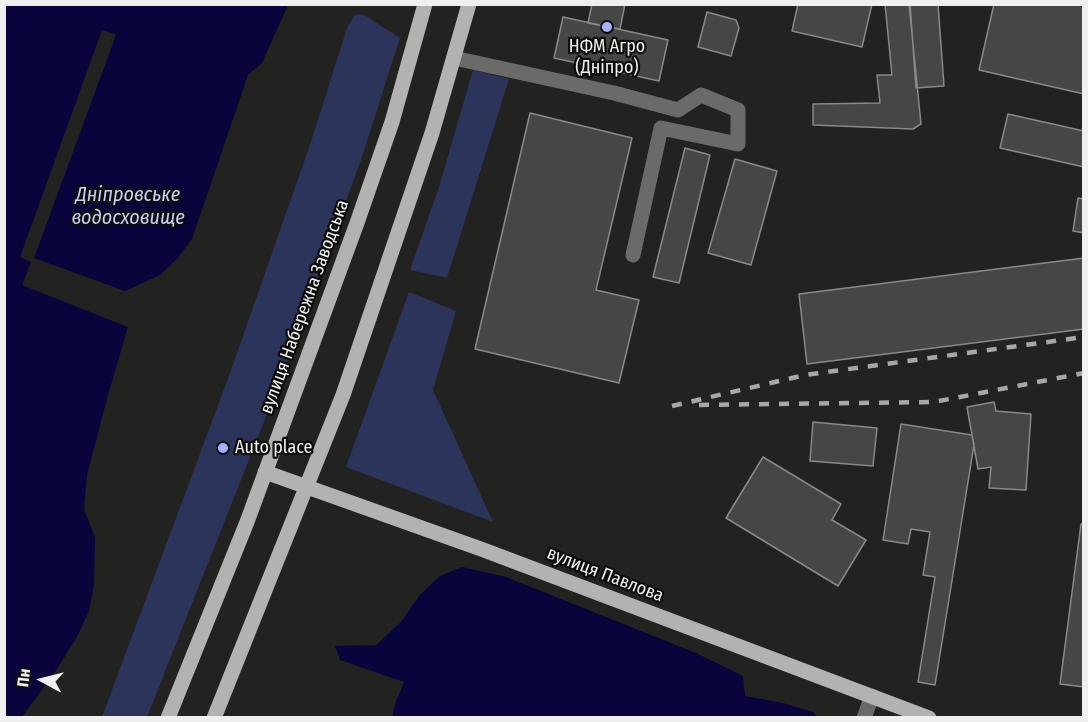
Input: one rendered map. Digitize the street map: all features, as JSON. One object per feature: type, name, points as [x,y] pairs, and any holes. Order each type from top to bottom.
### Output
[{"type":"main road","name":"вулиця Набережна Заводська","points":[[168,717],[265,472],[357,223],[392,122],[425,4]]},
{"type":"main road","points":[[214,717],[351,373],[432,133],[469,4]]},
{"type":"main road","name":"вулиця Павлова","points":[[265,472],[480,549],[929,717]]},
{"type":"lane","points":[[454,58],[614,93],[678,110],[702,95],[738,110],[738,144],[662,128],[633,255]]},
{"type":"lane","points":[[864,717],[872,696]]},
{"type":"shaded area","points":[[359,14],[400,38],[361,160],[277,389],[147,717],[102,717],[230,373],[310,145],[347,28],[354,16]]},
{"type":"shaded area","points":[[473,70],[509,79],[447,278],[410,270],[439,187]]},
{"type":"shaded area","points":[[409,292],[456,311],[433,390],[493,522],[346,467]]},
{"type":"water","name":"Дніпровське водосховище","points":[[4,5],[288,5],[262,63],[248,75],[192,239],[177,259],[160,275],[125,291],[34,258],[116,35],[102,30],[20,257],[31,262],[22,285],[128,327],[87,475],[84,509],[95,538],[94,585],[89,611],[77,637],[55,672],[21,718],[4,717]]},
{"type":"water","points":[[462,567],[506,577],[696,653],[743,676],[745,696],[783,703],[813,712],[817,717],[392,717],[404,682],[340,660],[335,646],[376,645],[401,622],[420,595],[440,576]]},
{"type":"building","points":[[592,4],[625,4],[620,29],[588,23]]},
{"type":"building","points":[[798,4],[872,4],[862,47],[792,31]]},
{"type":"building","points":[[885,4],[909,4],[921,124],[913,129],[813,125],[813,104],[880,103],[877,75],[892,75]]},
{"type":"building","points":[[910,4],[938,4],[944,86],[916,88]]},
{"type":"building","points":[[994,4],[1084,4],[1084,94],[979,70]]},
{"type":"building","points":[[707,12],[736,20],[739,28],[731,56],[698,47]]},
{"type":"building","points":[[563,17],[668,40],[659,81],[554,58]]},
{"type":"building","points":[[530,113],[632,138],[596,290],[639,300],[619,383],[475,349]]},
{"type":"building","points":[[1008,114],[1084,131],[1084,167],[1000,148]]},
{"type":"building","points":[[685,148],[710,155],[679,283],[653,277]]},
{"type":"building","points":[[735,159],[777,171],[751,265],[708,253]]},
{"type":"building","points":[[1078,198],[1084,199],[1084,233],[1073,231]]},
{"type":"building","points":[[1084,258],[1084,329],[807,364],[799,294]]},
{"type":"building","points":[[994,402],[996,411],[1031,414],[1026,490],[989,488],[991,467],[978,469],[967,407]]},
{"type":"building","points":[[813,422],[877,428],[873,466],[810,461]]},
{"type":"building","points":[[901,424],[972,435],[974,445],[935,685],[918,682],[935,577],[923,575],[930,532],[911,529],[908,544],[883,540]]},
{"type":"building","points":[[763,457],[841,504],[832,520],[866,540],[838,586],[726,518]]},
{"type":"building","points":[[1081,524],[1084,524],[1084,687],[1060,684]]},
{"type":"railway","points":[[672,406],[805,375],[1084,337]]},
{"type":"railway","points":[[699,405],[934,402],[1084,373]]},
{"type":"place","name":"НФМ Агро (Дніпро)","points":[[607,27]]},
{"type":"place","name":"Auto place","points":[[223,448]]}]
